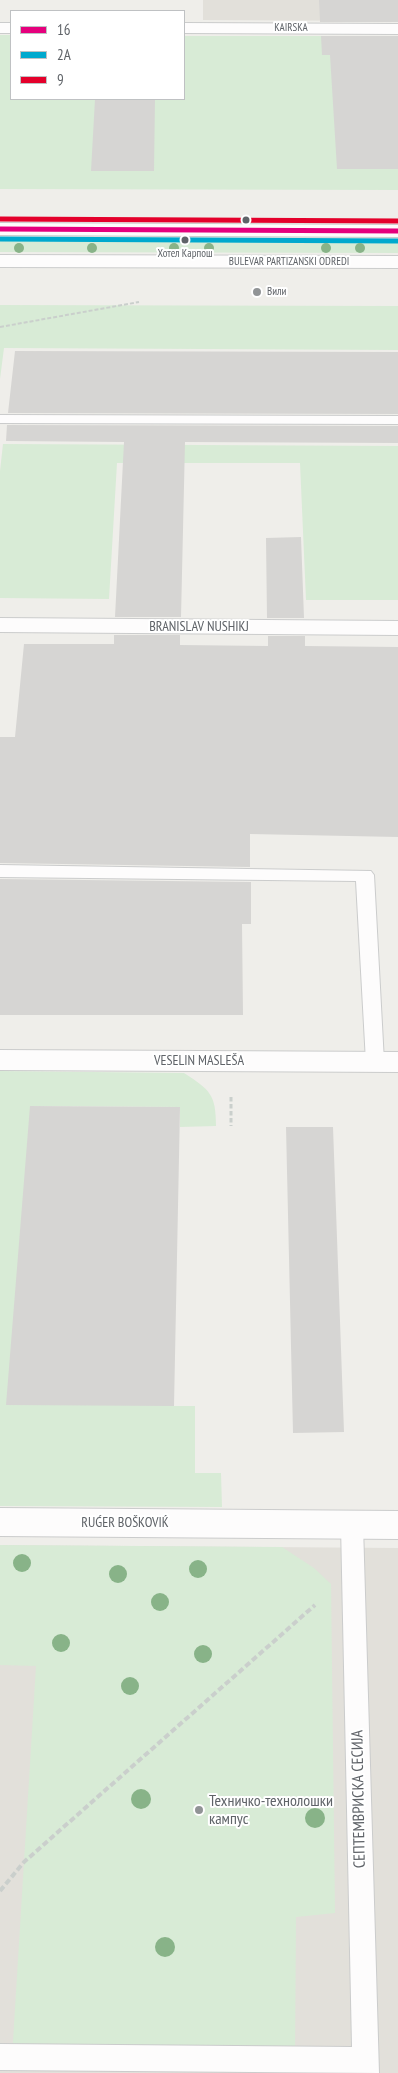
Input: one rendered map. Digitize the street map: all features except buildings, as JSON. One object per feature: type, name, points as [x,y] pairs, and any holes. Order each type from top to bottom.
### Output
[{"type":"street","name":"KAIRSKA","points":[[185,28],[398,29]]},
{"type":"street","points":[[0,229],[398,231]]},
{"type":"street","name":"BULEVAR PARTIZANSKI ODREDI","points":[[0,261],[398,262]]},
{"type":"street","name":"BRANISLAV NUSHIKJ","points":[[0,626],[398,628]]},
{"type":"street","name":"VESELIN MASLEŠA","points":[[0,1060],[386,1062]]},
{"type":"street","name":"RUǴER BOŠKOVIḰ","points":[[0,1522],[398,1525]]},
{"type":"lane","points":[[0,419],[398,420]]},
{"type":"lane","points":[[0,871],[365,874],[386,1062]]},
{"type":"lane","name":"СЕПТЕМВРИСКА СЕСИЈА","points":[[352,1525],[366,2066]]},
{"type":"lane","points":[[0,2057],[366,2066]]},
{"type":"path","points":[[0,327],[139,302]]},
{"type":"path","points":[[0,1891],[24,1862],[353,1571]]},
{"type":"shaded area","points":[[203,0],[398,0],[398,21],[203,20]]},
{"type":"shaded area","name":"Техничко-технолошки кампус","points":[[0,1545],[398,1548],[398,2073],[0,2073]]},
{"type":"green space","points":[[0,35],[10,35],[10,100],[185,100],[185,36],[398,36],[398,190],[0,189]]},
{"type":"green space","points":[[0,241],[398,242],[398,253],[0,252]]},
{"type":"green space","points":[[0,305],[398,306],[398,350],[4,348],[0,379]]},
{"type":"green space","points":[[3,444],[398,446],[398,600],[306,600],[300,463],[117,463],[109,599],[0,598],[0,471]]},
{"type":"green space","points":[[0,1071],[184,1073],[210,1094],[215,1107],[216,1126],[180,1127],[180,1107],[30,1106],[174,1406],[195,1406],[195,1473],[221,1473],[222,1507],[0,1506]]},
{"type":"green space","name":"Техничко-технолошки кампус","points":[[0,1545],[282,1547],[314,1568],[331,1584],[335,1913],[296,1917],[295,2060],[12,2057],[36,1666],[0,1665]]},
{"type":"transit line","name":"9","points":[[0,219],[398,221]]},
{"type":"transit line","name":"16","points":[[0,229],[398,231]]},
{"type":"transit line","name":"2A","points":[[0,239],[398,241]]},
{"type":"place","name":"Хотел Карпош","points":[[185,240]]},
{"type":"place","name":"Вили","points":[[257,292]]},
{"type":"place","name":"Техничко-технолошки кампус","points":[[199,1810]]}]
